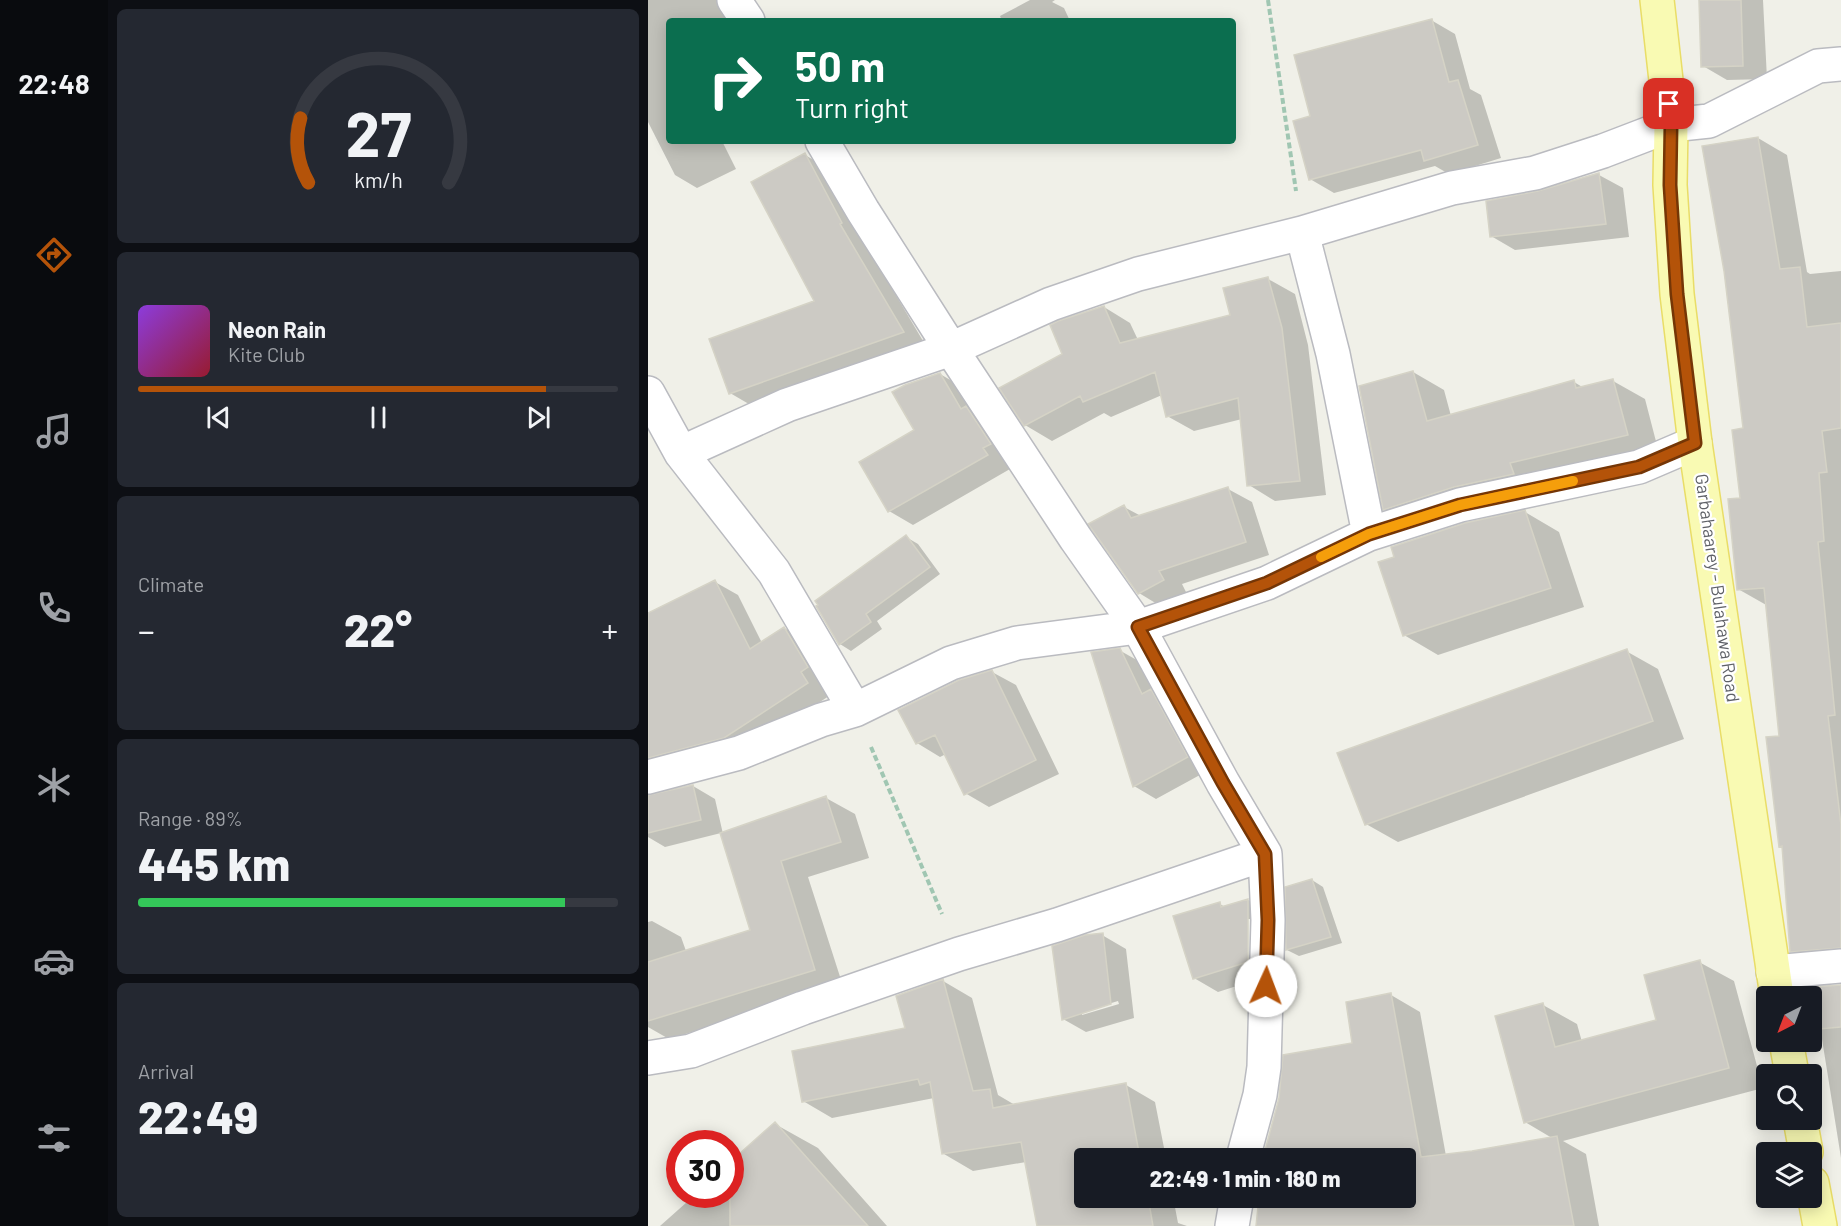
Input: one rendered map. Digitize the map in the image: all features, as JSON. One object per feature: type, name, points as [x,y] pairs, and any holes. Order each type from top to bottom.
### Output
[{"type":"main road","name":"Garbahaarey - Bulahawa Road","points":[[1657,0],[1671,125],[1670,185],[1677,294],[1695,443],[1775,984]]},
{"type":"main road","points":[[1817,1208],[1820,1226]]},
{"type":"street","points":[[734,0],[746,18]]},
{"type":"street","points":[[681,453],[787,405],[951,349],[1051,304],[1138,274],[1302,233],[1452,188],[1535,173],[1603,151],[1671,125],[1709,121],[1818,66],[1841,64]]},
{"type":"street","points":[[824,144],[862,211],[951,349],[1076,539],[1138,627],[1223,783],[1265,854],[1268,920],[1264,1068],[1260,1095],[1246,1148]]},
{"type":"street","points":[[1302,233],[1333,354],[1369,534]]},
{"type":"street","points":[[648,393],[681,453],[774,572],[855,710]]},
{"type":"street","points":[[648,777],[739,753],[821,720],[855,710],[951,663],[1017,643],[1138,627],[1267,583],[1369,534],[1460,505],[1639,467],[1695,443]]},
{"type":"street","points":[[648,1058],[691,1051],[803,1008],[959,954],[1057,925],[1265,854]]},
{"type":"street","points":[[1775,984],[1841,966]]},
{"type":"street","points":[[1232,1226],[1235,1208]]},
{"type":"path","points":[[1268,0],[1302,233]]},
{"type":"path","points":[[855,710],[959,954]]},
{"type":"building","points":[[1699,0],[1741,0],[1743,66],[1701,67]]},
{"type":"building","points":[[1432,19],[1449,82],[1458,80],[1478,145],[1424,161],[1421,150],[1309,180],[1293,121],[1310,116],[1294,55]]},
{"type":"building","points":[[1758,137],[1780,269],[1800,267],[1807,327],[1841,323],[1841,428],[1822,431],[1827,472],[1819,473],[1824,541],[1818,542],[1835,715],[1828,716],[1841,825],[1841,948],[1790,952],[1782,846],[1779,847],[1766,737],[1779,736],[1764,588],[1737,590],[1728,499],[1740,498],[1732,430],[1743,428],[1724,271],[1702,146]]},
{"type":"building","points":[[805,153],[842,223],[840,224],[904,332],[729,394],[709,339],[814,301],[751,182]]},
{"type":"building","points":[[1599,173],[1606,224],[1490,237],[1486,201],[1538,191]]},
{"type":"building","points":[[1268,277],[1282,328],[1300,481],[1247,486],[1238,398],[1166,417],[1155,372],[1083,402],[1080,396],[1024,426],[999,388],[1062,354],[1050,325],[1058,321],[1104,306],[1120,343],[1230,315],[1223,288]]},
{"type":"building","points":[[1413,371],[1427,421],[1574,380],[1576,388],[1613,379],[1628,435],[1510,463],[1514,474],[1454,487],[1383,510],[1359,386]]},
{"type":"building","points":[[940,373],[961,409],[966,406],[991,444],[983,448],[988,455],[888,512],[859,462],[914,430],[892,392]]},
{"type":"building","points":[[1228,487],[1246,542],[1159,571],[1164,580],[1138,594],[1088,524],[1124,505],[1131,518]]},
{"type":"building","points":[[1525,510],[1551,588],[1403,636],[1378,562],[1394,557],[1391,547],[1465,523]]},
{"type":"building","points":[[906,535],[930,567],[866,614],[871,622],[839,645],[815,601]]},
{"type":"building","points":[[715,580],[750,649],[784,627],[808,667],[801,672],[808,683],[724,738],[648,758],[648,613]]},
{"type":"building","points":[[1120,648],[1142,694],[1151,689],[1188,757],[1133,787],[1091,652]]},
{"type":"building","points":[[1627,649],[1653,721],[1365,825],[1337,753]]},
{"type":"building","points":[[992,670],[1036,760],[964,795],[935,735],[916,744],[898,710],[959,680]]},
{"type":"building","points":[[693,785],[701,820],[648,833],[648,795]]},
{"type":"building","points":[[826,796],[841,842],[781,861],[815,970],[648,1021],[648,962],[750,930],[720,833]]},
{"type":"building","points":[[1312,879],[1331,937],[1286,950],[1285,887]]},
{"type":"building","points":[[1248,899],[1248,962],[1193,979],[1173,916],[1220,902],[1221,907]]},
{"type":"building","points":[[1103,933],[1111,1004],[1062,1020],[1052,946],[1085,935]]},
{"type":"building","points":[[1700,960],[1729,1068],[1524,1123],[1495,1016],[1543,1003],[1555,1047],[1656,1020],[1644,975]]},
{"type":"building","points":[[943,979],[973,1091],[990,1089],[993,1108],[1126,1083],[1138,1148],[1074,1148],[1074,1208],[1150,1208],[1153,1226],[1037,1226],[1021,1142],[942,1154],[930,1082],[920,1085],[918,1079],[802,1102],[792,1051],[905,1028],[896,996]]},
{"type":"building","points":[[1841,985],[1841,1027],[1822,1029],[1822,986]]},
{"type":"building","points":[[1391,993],[1421,1157],[1472,1151],[1557,1136],[1574,1226],[1256,1226],[1258,1208],[1416,1208],[1416,1148],[1266,1148],[1279,1098],[1283,1055],[1352,1043],[1346,1002]]},
{"type":"building","points":[[775,1122],[868,1226],[730,1226],[730,1208],[744,1208],[744,1150]]},
{"type":"slow traffic","points":[[1321,557],[1369,534],[1460,505],[1573,481]]},
{"type":"route","points":[[1266,986],[1268,920],[1265,854],[1223,783],[1138,627],[1267,583],[1369,534],[1460,505],[1639,467],[1695,443],[1677,294],[1670,185],[1669,104]]}]
